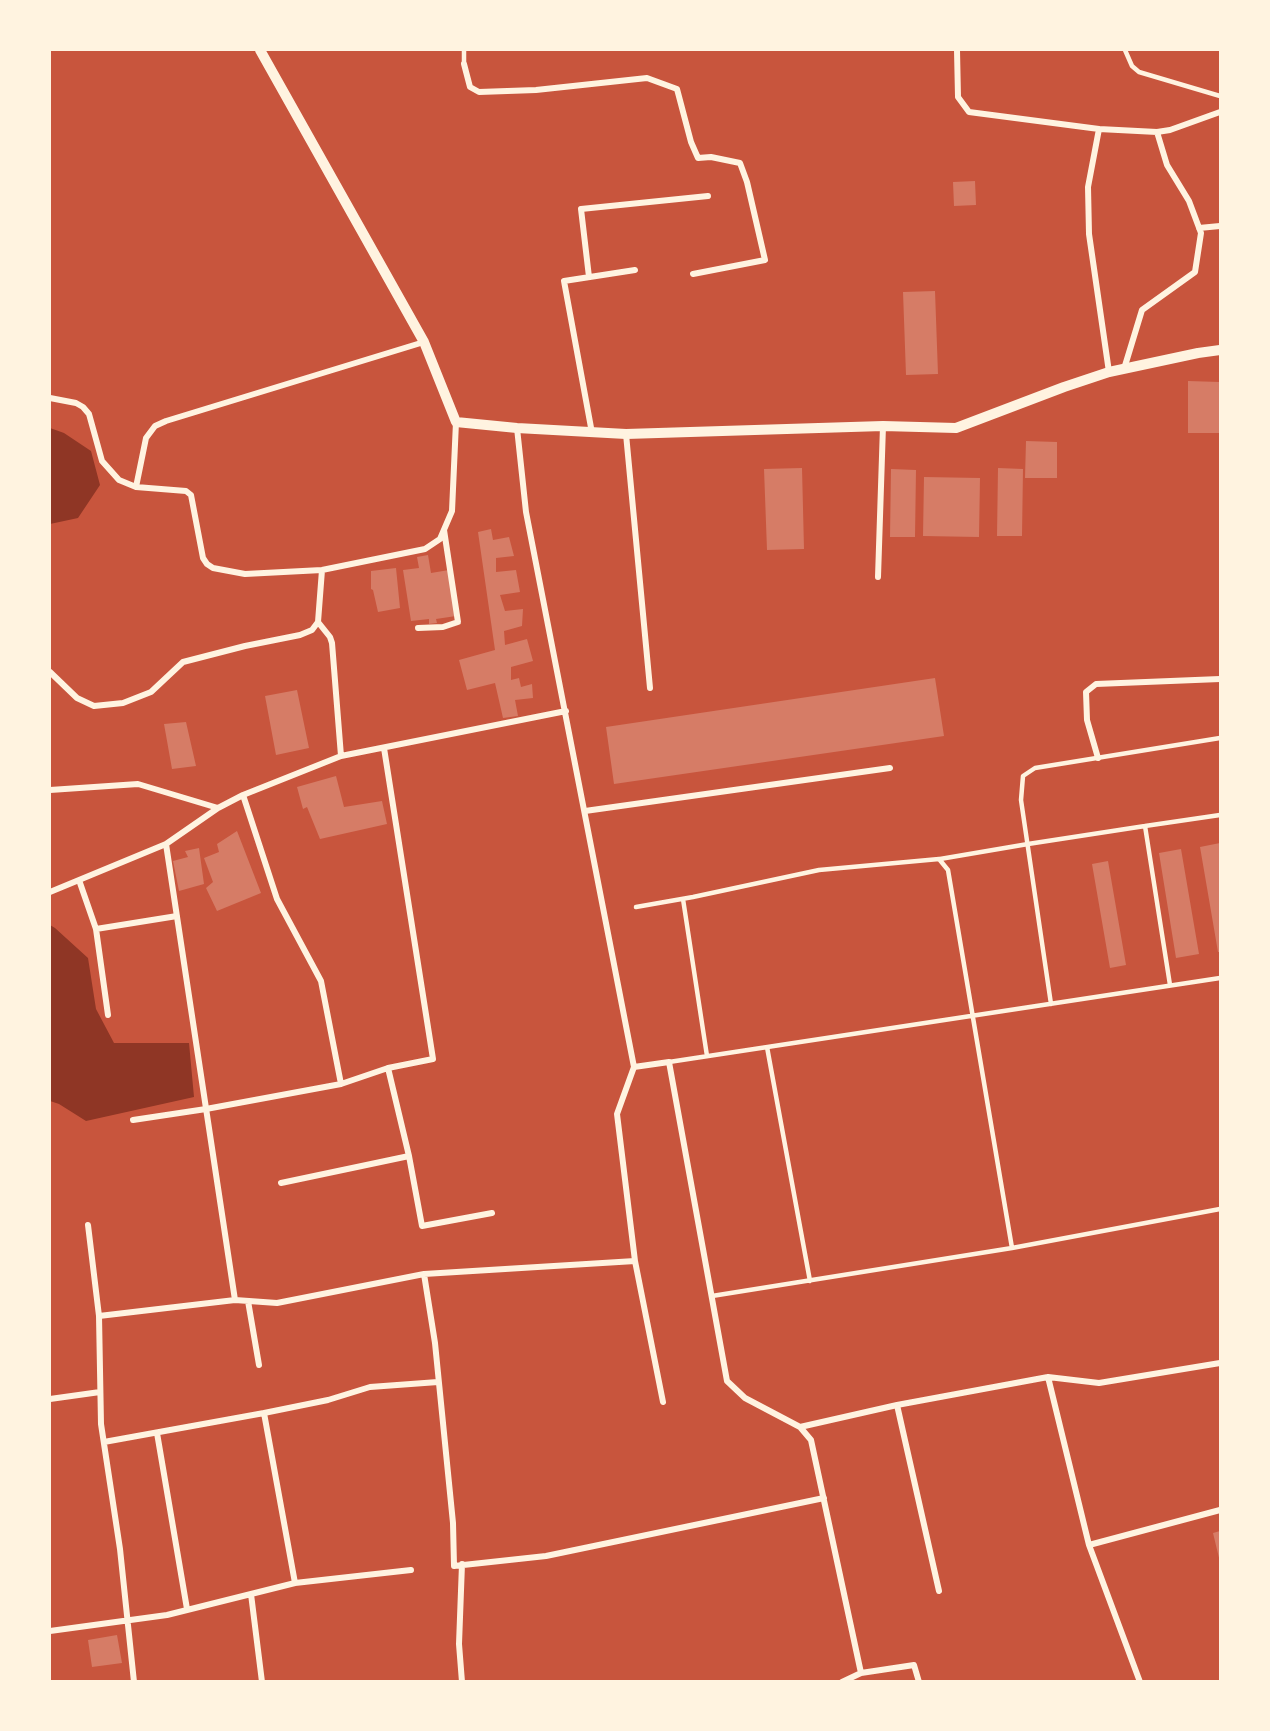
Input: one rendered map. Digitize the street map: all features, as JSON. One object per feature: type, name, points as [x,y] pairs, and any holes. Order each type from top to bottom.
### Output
[{"type":"street","points":[[50,398],[75,403],[89,414],[102,461],[119,480],[136,487],[186,492],[191,495],[204,558],[213,568],[245,573],[322,570],[426,549],[440,538],[452,511],[456,422],[424,342],[260,50]]},
{"type":"street","points":[[957,50],[958,97],[969,112],[1099,129],[1156,132],[1170,130],[1221,112]]},
{"type":"street","points":[[464,64],[470,87],[479,92],[536,90],[647,78],[677,89],[691,142],[698,158],[711,156],[740,163],[747,182],[765,260],[693,274]]},
{"type":"street","points":[[1099,129],[1088,187],[1089,234],[1109,372]]},
{"type":"street","points":[[1124,369],[1142,310],[1195,272],[1201,232],[1189,201],[1167,165],[1156,132]]},
{"type":"street","points":[[589,277],[581,209],[708,196]]},
{"type":"street","points":[[1199,228],[1221,226]]},
{"type":"street","points":[[592,434],[564,281],[635,270]]},
{"type":"street","points":[[136,487],[146,438],[155,426],[424,342]]},
{"type":"street","points":[[456,422],[592,434],[883,426],[956,428],[1109,372],[1221,350]]},
{"type":"street","points":[[878,576],[883,426]]},
{"type":"street","points":[[517,428],[526,512],[634,1067],[617,1114],[635,1261],[663,1402]]},
{"type":"street","points":[[626,434],[650,688]]},
{"type":"street","points":[[418,628],[443,627],[458,622],[444,529]]},
{"type":"street","points":[[50,672],[77,698],[94,706],[123,703],[151,692],[183,662],[300,635],[312,630],[318,622],[322,570]]},
{"type":"street","points":[[318,622],[332,643],[341,756]]},
{"type":"street","points":[[1098,758],[1087,720],[1086,692],[1096,684],[1221,679]]},
{"type":"street","points":[[50,892],[166,844],[218,808],[243,795],[341,756],[566,711]]},
{"type":"street","points":[[133,1120],[340,1084],[388,1068],[433,1059],[384,748]]},
{"type":"street","points":[[585,811],[890,768]]},
{"type":"street","points":[[50,790],[138,784],[218,808]]},
{"type":"street","points":[[243,795],[277,899],[321,981],[340,1084]]},
{"type":"street","points":[[166,844],[236,1300]]},
{"type":"street","points":[[79,880],[96,929],[108,1015]]},
{"type":"street","points":[[96,929],[177,916]]},
{"type":"street","points":[[634,1067],[669,1062],[727,1381],[745,1398],[800,1427],[811,1440],[861,1673]]},
{"type":"street","points":[[388,1068],[409,1156],[422,1226],[492,1213]]},
{"type":"street","points":[[281,1183],[409,1156]]},
{"type":"street","points":[[88,1225],[99,1316],[101,1424],[120,1549],[134,1682]]},
{"type":"street","points":[[99,1316],[236,1300],[277,1303],[424,1274],[635,1261]]},
{"type":"street","points":[[424,1274],[435,1343],[453,1522],[454,1566],[546,1556],[824,1498]]},
{"type":"street","points":[[248,1301],[259,1365]]},
{"type":"street","points":[[800,1427],[897,1405],[1048,1377],[1099,1383],[1221,1363]]},
{"type":"street","points":[[1048,1377],[1089,1545],[1140,1682]]},
{"type":"street","points":[[104,1442],[328,1400],[370,1387],[438,1382]]},
{"type":"street","points":[[50,1399],[100,1392]]},
{"type":"street","points":[[897,1405],[939,1591]]},
{"type":"street","points":[[264,1413],[295,1583]]},
{"type":"street","points":[[157,1433],[187,1610]]},
{"type":"street","points":[[1089,1545],[1221,1510]]},
{"type":"street","points":[[462,1564],[459,1644],[462,1682]]},
{"type":"street","points":[[50,1631],[167,1615],[295,1583],[411,1570]]},
{"type":"street","points":[[251,1594],[262,1682]]},
{"type":"street","points":[[842,1682],[861,1673],[914,1665],[919,1682]]},
{"type":"lane","points":[[464,50],[464,64]]},
{"type":"lane","points":[[1125,50],[1132,66],[1139,72],[1221,96]]},
{"type":"lane","points":[[1051,1004],[1021,800],[1023,776],[1035,768],[1221,738]]},
{"type":"lane","points":[[636,907],[819,870],[939,859],[1221,815]]},
{"type":"lane","points":[[1145,826],[1170,985]]},
{"type":"lane","points":[[939,859],[948,870],[1012,1248]]},
{"type":"lane","points":[[683,899],[707,1056]]},
{"type":"lane","points":[[669,1062],[1221,978]]},
{"type":"lane","points":[[767,1047],[810,1281]]},
{"type":"lane","points":[[712,1296],[1012,1248],[1221,1209]]},
{"type":"shaded area","points":[[50,428],[64,433],[91,451],[100,485],[78,518],[50,524]]},
{"type":"shaded area","points":[[50,925],[88,958],[96,1009],[114,1043],[189,1043],[194,1097],[86,1121],[50,1101]]},
{"type":"building","points":[[975,181],[976,205],[954,206],[953,182]]},
{"type":"building","points":[[935,291],[938,374],[906,375],[903,292]]},
{"type":"building","points":[[1188,381],[1220,382],[1220,433],[1188,433]]},
{"type":"building","points":[[1026,441],[1057,442],[1057,478],[1025,478]]},
{"type":"building","points":[[802,468],[804,549],[767,550],[764,469]]},
{"type":"building","points":[[998,468],[1023,469],[1022,536],[997,536]]},
{"type":"building","points":[[891,469],[916,470],[915,537],[890,537]]},
{"type":"building","points":[[924,477],[980,478],[979,537],[923,536]]},
{"type":"building","points":[[491,529],[493,540],[509,537],[514,556],[496,558],[496,572],[516,570],[520,592],[500,595],[505,611],[523,609],[522,626],[504,631],[505,645],[527,639],[533,661],[511,667],[511,680],[519,678],[521,687],[532,684],[533,698],[515,700],[518,716],[503,718],[495,683],[467,690],[459,660],[495,650],[478,532]]},
{"type":"building","points":[[428,555],[431,573],[449,570],[456,616],[436,619],[437,623],[429,624],[429,619],[411,621],[403,570],[419,568],[417,557]]},
{"type":"building","points":[[396,568],[400,608],[378,612],[371,589],[371,571]]},
{"type":"building","points":[[935,678],[944,736],[614,784],[606,727]]},
{"type":"building","points":[[297,690],[309,748],[276,755],[265,696]]},
{"type":"building","points":[[186,722],[196,766],[172,769],[164,724]]},
{"type":"building","points":[[336,776],[344,807],[382,801],[387,824],[320,839],[307,807],[303,809],[297,787]]},
{"type":"building","points":[[237,831],[261,893],[217,911],[206,888],[213,882],[204,858],[219,852],[217,844]]},
{"type":"building","points":[[1220,843],[1220,952],[1218,952],[1200,847]]},
{"type":"building","points":[[199,848],[204,884],[179,891],[173,861],[188,857],[185,851]]},
{"type":"building","points":[[1181,849],[1199,954],[1176,958],[1159,853]]},
{"type":"building","points":[[1108,861],[1126,965],[1110,968],[1092,864]]},
{"type":"building","points":[[1220,1531],[1220,1562],[1213,1533]]},
{"type":"building","points":[[117,1635],[122,1663],[92,1667],[88,1640]]}]
